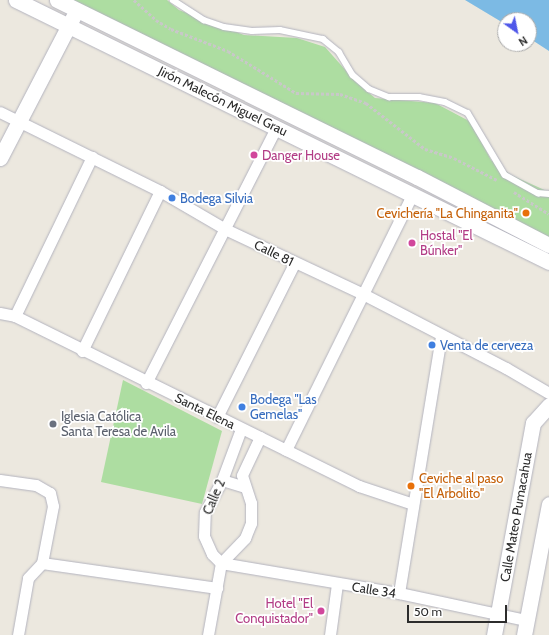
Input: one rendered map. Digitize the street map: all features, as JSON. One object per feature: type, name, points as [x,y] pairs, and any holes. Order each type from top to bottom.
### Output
[{"type":"main road","name":"Jirón Malecón Miguel Grau","points":[[16,0],[549,262]]},
{"type":"main road","name":"Jirón Malecón Miguel Grau","points":[[57,0],[417,177],[549,245]]},
{"type":"main road","points":[[0,158],[76,10]]},
{"type":"main road","name":"Calle Mateo Pumacahua","points":[[494,635],[533,423],[549,405]]},
{"type":"main road","points":[[525,628],[549,504]]},
{"type":"street","name":"Calle 81","points":[[0,112],[160,191],[225,229],[294,264],[365,295],[441,336],[506,368],[549,393]]},
{"type":"street","points":[[146,383],[276,128]]},
{"type":"street","points":[[15,316],[92,157]]},
{"type":"street","points":[[82,351],[160,191]]},
{"type":"street","points":[[286,450],[365,295],[412,195]]},
{"type":"street","points":[[217,417],[294,264]]},
{"type":"street","name":"Santa Elena","points":[[0,313],[15,316],[146,383],[359,486],[413,504]]},
{"type":"street","points":[[399,593],[441,336]]},
{"type":"street","name":"Calle 2","points":[[241,429],[222,480],[205,512],[204,536],[212,554],[221,563],[242,543],[251,524],[251,503],[242,475],[260,437]]},
{"type":"street","points":[[0,480],[36,485],[50,493],[53,506],[42,563],[28,578],[18,635]]},
{"type":"street","points":[[222,480],[245,487]]},
{"type":"street","points":[[42,563],[217,588]]},
{"type":"street","points":[[208,635],[221,563]]},
{"type":"street","name":"Calle 34","points":[[221,563],[337,584],[399,593],[498,616],[525,628]]},
{"type":"street","points":[[330,635],[337,584]]},
{"type":"lane","points":[[173,0],[204,20],[224,27],[252,31],[280,30],[323,39],[339,52],[354,75],[369,89],[389,97],[420,97],[445,102],[468,113],[505,176],[538,193],[549,194]]},
{"type":"path","points":[[134,0],[166,26],[228,51],[296,93],[340,94],[366,103],[424,149],[454,158],[503,184]]},
{"type":"path","points":[[509,189],[549,214]]},
{"type":"green space","points":[[56,0],[167,0],[179,10],[244,35],[297,38],[325,47],[356,82],[375,98],[435,103],[471,122],[491,160],[511,175],[549,192],[549,245]]},
{"type":"green space","points":[[123,380],[222,431],[202,504],[101,482]]},
{"type":"water","points":[[465,0],[549,0],[549,51],[537,43],[537,12],[497,12],[497,19]]},
{"type":"place","name":"Danger House","points":[[254,155]]},
{"type":"place","name":"Bodega Silvia","points":[[172,198]]},
{"type":"place","name":"Cevichería \"La Chinganita\"","points":[[526,213]]},
{"type":"place","name":"Hostal \"El Búnker\"","points":[[412,243]]},
{"type":"place","name":"Venta de cerveza","points":[[432,345]]},
{"type":"place","name":"Bodega \"Las Gemelas\"","points":[[242,407]]},
{"type":"place","name":"Iglesia Católica Santa Teresa de Avila","points":[[53,424]]},
{"type":"place","name":"Ceviche al paso \"El Arbolito\"","points":[[411,486]]},
{"type":"place","name":"Hotel \"El Conquistador\"","points":[[321,611]]}]
